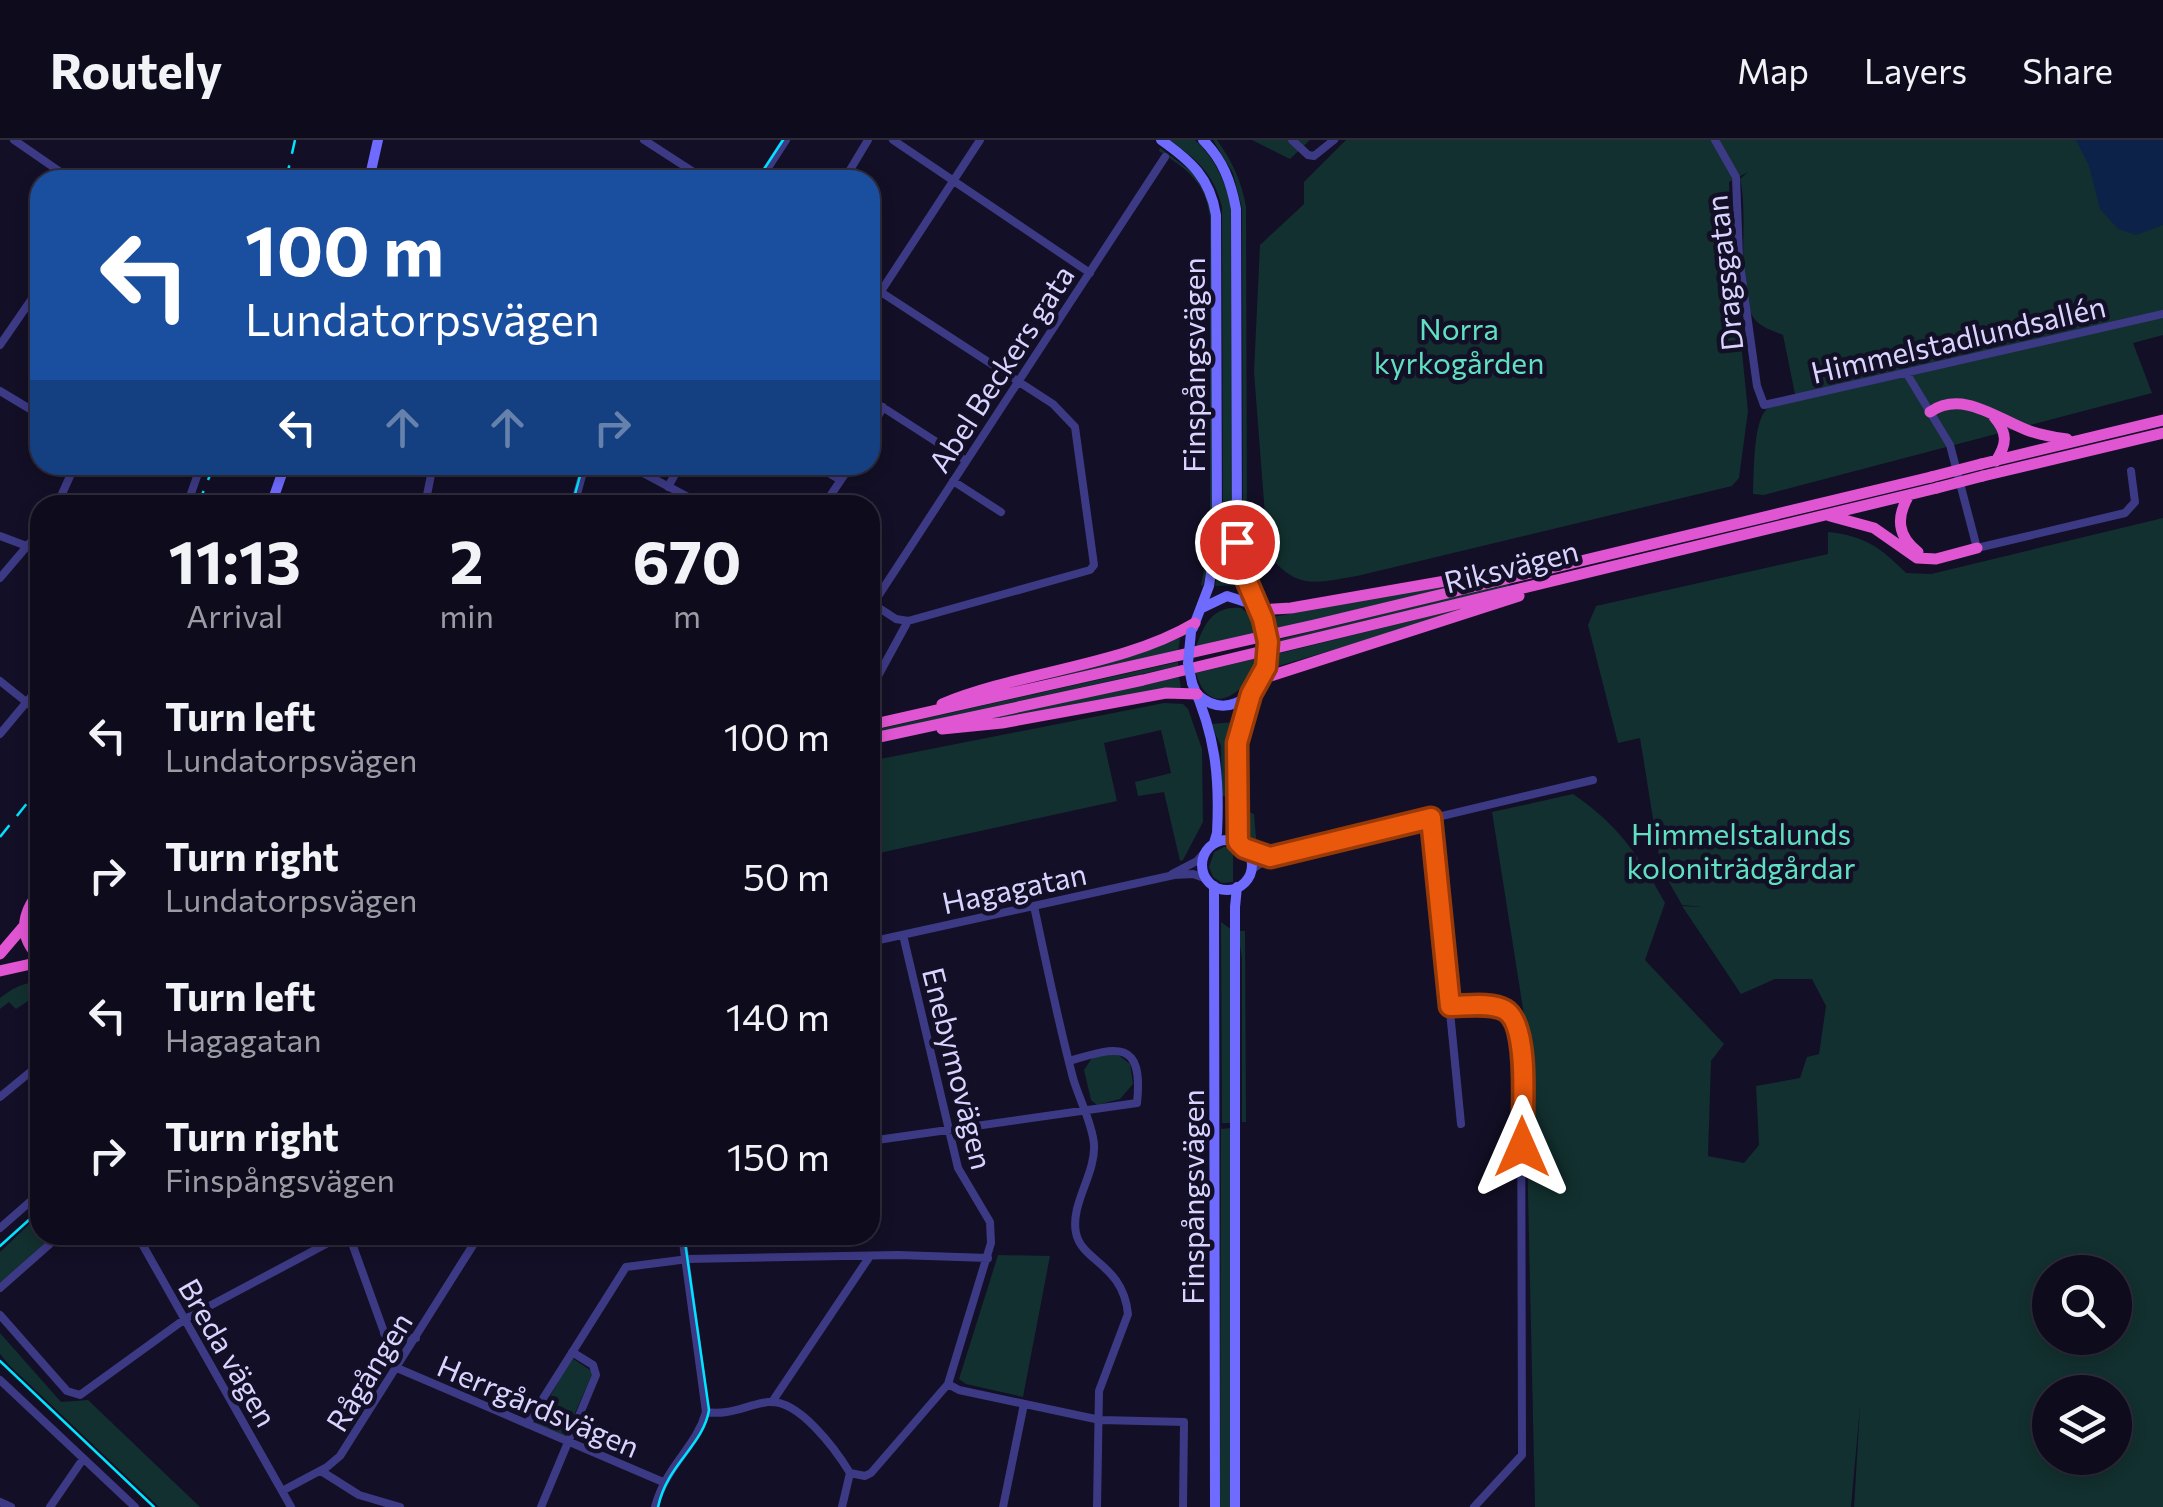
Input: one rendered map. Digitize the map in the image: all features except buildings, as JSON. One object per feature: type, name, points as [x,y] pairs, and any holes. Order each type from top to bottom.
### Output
[{"type":"highway","points":[[1930,412],[1945,403],[1960,402],[2028,430],[2076,441]]},
{"type":"highway","points":[[1991,414],[2006,435],[1996,461]]},
{"type":"highway","name":"Riksvägen","points":[[1982,470],[1996,461],[2163,420]]},
{"type":"highway","name":"Riksvägen","points":[[880,724],[1590,558],[2163,432]]},
{"type":"highway","name":"Riksvägen","points":[[880,737],[1143,680],[1909,495],[1934,482]]},
{"type":"highway","points":[[1909,495],[1900,514],[1904,540],[1918,552],[1936,558]]},
{"type":"highway","points":[[1826,515],[1874,528],[1909,556],[1936,558],[1977,548]]},
{"type":"highway","points":[[1258,611],[1590,558]]},
{"type":"highway","points":[[1263,673],[1619,565]]},
{"type":"highway","points":[[912,716],[994,685],[1158,642],[1193,628]]},
{"type":"highway","points":[[908,731],[1002,724],[1194,688]]},
{"type":"highway","points":[[30,907],[23,927],[30,948]]},
{"type":"highway","points":[[0,954],[23,927]]},
{"type":"highway","points":[[0,970],[30,962]]},
{"type":"main road","points":[[370,170],[378,140]]},
{"type":"main road","name":"Finspångsvägen","points":[[1162,140],[1201,171],[1212,192],[1216,214],[1217,534],[1214,564],[1202,608]]},
{"type":"main road","name":"Finspångsvägen","points":[[1203,140],[1216,153],[1230,181],[1236,210],[1237,542],[1240,565],[1258,611]]},
{"type":"main road","points":[[1228,596],[1258,611],[1268,642],[1263,673],[1251,694],[1236,756],[1241,845],[1252,861],[1251,870],[1237,887],[1220,889],[1210,882],[1202,862],[1218,818],[1218,761],[1188,664],[1193,628],[1202,608],[1228,596]]},
{"type":"main road","points":[[1194,688],[1206,702],[1226,706],[1251,694]]},
{"type":"main road","points":[[1210,847],[1241,845]]},
{"type":"main road","name":"Finspångsvägen","points":[[1210,882],[1215,1507]]},
{"type":"main road","name":"Finspångsvägen","points":[[1235,1507],[1237,887]]},
{"type":"street","points":[[14,140],[58,170]]},
{"type":"street","points":[[644,140],[690,170]]},
{"type":"street","points":[[766,170],[786,140]]},
{"type":"street","points":[[850,170],[868,140]]},
{"type":"street","points":[[893,140],[1090,272]]},
{"type":"street","points":[[880,609],[896,620],[908,621],[1090,570],[1094,565],[1075,427],[1062,410],[880,291],[980,140]]},
{"type":"street","points":[[1292,140],[1308,156],[1314,156],[1334,140]]},
{"type":"street","name":"Dragsgatan","points":[[1716,140],[1736,177],[1739,257],[1757,386],[1764,405]]},
{"type":"street","name":"Abel Beckers gata","points":[[880,591],[1165,158]]},
{"type":"street","points":[[0,346],[30,302]]},
{"type":"street","name":"Himmelstadlundsallén","points":[[1764,405],[2163,314]]},
{"type":"street","points":[[1907,374],[1955,457],[1977,548],[2125,513],[2135,502],[2130,471]]},
{"type":"street","points":[[0,391],[30,409]]},
{"type":"street","points":[[880,405],[966,460]]},
{"type":"street","points":[[880,413],[883,407]]},
{"type":"street","points":[[647,475],[685,495]]},
{"type":"street","points":[[668,486],[674,475]]},
{"type":"street","points":[[834,475],[840,478]]},
{"type":"street","points":[[830,495],[840,478],[847,475]]},
{"type":"street","points":[[952,481],[1001,512]]},
{"type":"street","points":[[0,536],[30,547]]},
{"type":"street","points":[[0,578],[30,542]]},
{"type":"street","points":[[880,668],[908,621]]},
{"type":"street","points":[[0,681],[30,705]]},
{"type":"street","points":[[0,734],[30,697]]},
{"type":"street","points":[[1251,870],[1270,857],[1593,780]]},
{"type":"street","points":[[1431,818],[1461,1124]]},
{"type":"street","points":[[1241,845],[1270,857]]},
{"type":"street","name":"Hagagatan","points":[[1168,877],[1198,861],[1210,847]]},
{"type":"street","name":"Hagagatan","points":[[880,940],[1168,877],[1193,874],[1210,882]]},
{"type":"street","points":[[1034,906],[1069,1061],[1094,1145],[1075,1223],[1076,1237],[1115,1276],[1127,1300],[1128,1314],[1102,1380],[1098,1507]]},
{"type":"street","name":"Enebymovägen","points":[[850,1473],[871,1473],[948,1384],[988,1258],[990,1222],[962,1179],[903,934]]},
{"type":"street","points":[[1450,1006],[1506,1011],[1514,1018],[1521,1036],[1522,1456],[1474,1507]]},
{"type":"street","points":[[880,1139],[1103,1110],[1137,1102],[1139,1086],[1132,1058],[1126,1051],[1117,1048],[1069,1061]]},
{"type":"street","points":[[0,1097],[30,1072]]},
{"type":"street","points":[[0,1228],[30,1202]]},
{"type":"street","points":[[0,1288],[49,1245]]},
{"type":"street","name":"Breda vägen","points":[[143,1245],[282,1491]]},
{"type":"street","points":[[0,1316],[67,1391],[76,1396],[185,1319],[327,1245]]},
{"type":"street","points":[[350,1245],[397,1368]]},
{"type":"street","name":"Rågången","points":[[282,1491],[321,1471],[340,1456],[471,1245]]},
{"type":"street","points":[[655,1507],[663,1482],[698,1433],[706,1412],[684,1245]]},
{"type":"street","points":[[772,1402],[870,1256]]},
{"type":"street","points":[[526,1424],[626,1267],[686,1260],[988,1258]]},
{"type":"street","points":[[384,1333],[416,1338]]},
{"type":"street","points":[[540,1507],[597,1371],[572,1352]]},
{"type":"street","name":"Herrgårdsvägen","points":[[397,1368],[663,1482]]},
{"type":"street","points":[[0,1380],[134,1507]]},
{"type":"street","points":[[948,1384],[959,1390],[1100,1420],[1184,1422],[1183,1507]]},
{"type":"street","points":[[706,1412],[727,1414],[772,1402],[786,1407],[815,1428],[850,1473],[842,1507]]},
{"type":"street","points":[[1003,1507],[1024,1404]]},
{"type":"street","points":[[50,1507],[83,1459]]},
{"type":"street","points":[[321,1471],[359,1495],[400,1507]]},
{"type":"street","points":[[282,1491],[291,1507]]},
{"type":"street","points":[[0,1502],[11,1507]]},
{"type":"green space","points":[[1169,140],[1195,140],[1202,147],[1218,169],[1231,204],[1236,561],[1241,585],[1215,586],[1223,538],[1222,207],[1203,168]]},
{"type":"green space","points":[[1213,140],[1217,140],[1232,164],[1246,207],[1247,541],[1253,585],[1243,534],[1242,208],[1233,173]]},
{"type":"green space","points":[[1252,140],[1310,140],[1290,159]]},
{"type":"green space","name":"Norra kyrkogården","points":[[1346,140],[2163,140],[2163,335],[2133,343],[2152,393],[1764,495],[1753,494],[1761,418],[1771,406],[1796,399],[1783,335],[1756,321],[1747,298],[1740,179],[1748,172],[1729,182],[1731,245],[1748,411],[1739,478],[1732,486],[1357,576],[1318,582],[1298,579],[1268,554],[1254,372],[1260,245],[1304,204],[1304,182]]},
{"type":"green space","points":[[1160,148],[1199,177],[1211,207],[1213,539],[1203,586],[1210,542],[1210,218],[1200,186]]},
{"type":"green space","name":"Himmelstalunds koloniträdgårdar","points":[[2163,518],[2163,1507],[1854,1507],[1860,1407],[1851,1507],[1535,1507],[1524,1015],[1492,812],[1573,794],[1603,817],[1636,856],[1665,903],[1645,960],[1724,1044],[1711,1061],[1708,1156],[1744,1163],[1759,1145],[1756,1086],[1800,1078],[1807,1057],[1819,1054],[1826,1006],[1812,979],[1775,979],[1741,994],[1682,906],[1702,907],[1682,905],[1661,868],[1640,738],[1618,743],[1588,625],[1596,606],[1828,554],[1828,532],[1871,544],[1906,573],[1931,574]]},
{"type":"green space","points":[[1493,575],[1276,629],[1273,617]]},
{"type":"green space","points":[[1509,583],[1509,587],[1277,643],[1277,640]]},
{"type":"green space","points":[[1499,601],[1275,667],[1277,654]]},
{"type":"green space","points":[[1241,608],[1254,618],[1259,634],[1196,648],[1216,613]]},
{"type":"green space","points":[[1180,638],[1178,652],[974,694]]},
{"type":"green space","points":[[1258,658],[1246,682],[1228,697],[1210,696],[1196,673]]},
{"type":"green space","points":[[1178,662],[1178,666],[880,732]]},
{"type":"green space","points":[[1179,677],[1181,688],[980,722],[980,720]]},
{"type":"green space","points":[[1164,703],[1183,704],[1202,749],[1203,822],[1180,861],[1164,792],[1138,796],[1135,782],[1171,773],[1161,730],[1104,743],[1117,801],[880,853],[880,759]]},
{"type":"green space","points":[[1235,722],[1232,801],[1222,795],[1221,746],[1211,724]]},
{"type":"green space","points":[[1243,810],[1254,814],[1257,849],[1246,840]]},
{"type":"green space","points":[[1233,847],[1233,882],[1222,883],[1213,877],[1209,867],[1214,852]]},
{"type":"green space","points":[[1221,922],[1232,930],[1231,1123],[1222,1123]]},
{"type":"green space","points":[[1238,931],[1245,931],[1246,1122],[1242,1122],[1242,959]]},
{"type":"green space","points":[[30,983],[30,1000],[16,1009],[9,1002],[0,1009],[0,998]]},
{"type":"green space","points":[[1116,1053],[1130,1064],[1133,1084],[1120,1099],[1097,1105],[1091,1100],[1084,1070],[1092,1058]]},
{"type":"green space","points":[[1231,1128],[1230,1507],[1220,1507],[1221,1129]]},
{"type":"green space","points":[[30,1224],[30,1245],[43,1245],[0,1283],[0,1252]]},
{"type":"green space","points":[[998,1255],[1050,1256],[1023,1397],[959,1379]]},
{"type":"green space","points":[[0,1333],[61,1402],[88,1400],[200,1507],[159,1507],[9,1365],[0,1354]]},
{"type":"green space","points":[[572,1358],[593,1372],[565,1436],[535,1423]]},
{"type":"water","points":[[2076,140],[2163,140],[2163,225],[2136,235],[2118,229],[2100,209],[2089,166]]},
{"type":"tram line","points":[[764,170],[783,140]]},
{"type":"tram line","points":[[575,495],[580,475]]},
{"type":"tram line","points":[[0,1246],[30,1219]]},
{"type":"tram line","points":[[658,1507],[669,1479],[700,1434],[709,1410],[685,1245]]},
{"type":"tram line","points":[[0,1361],[154,1507]]},
{"type":"railway","points":[[288,170],[295,140]]},
{"type":"railway","points":[[202,495],[210,475]]},
{"type":"railway","points":[[0,837],[30,800]]},
{"type":"route","points":[[1237,542],[1240,565],[1263,619],[1268,642],[1266,667],[1251,694],[1237,743],[1238,842],[1270,857],[1431,818],[1450,1006],[1498,1008],[1514,1018],[1521,1036],[1522,1147]]}]
